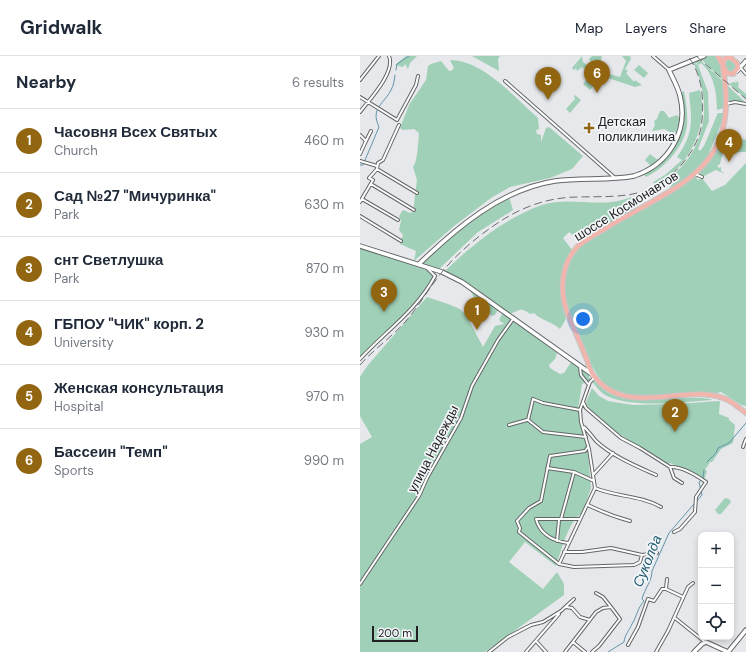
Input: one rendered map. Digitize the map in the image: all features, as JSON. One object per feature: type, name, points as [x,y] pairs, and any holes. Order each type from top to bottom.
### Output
[{"type":"main road","name":"шоссе Космонавтов","points":[[718,56],[723,66],[726,86],[726,119],[713,154],[695,174],[674,189],[583,242],[571,254],[566,264],[563,281],[565,303],[594,376],[603,387],[618,394],[633,397],[660,398],[714,396],[731,402],[746,414]]},
{"type":"main road","points":[[730,57],[741,68],[727,74],[723,66],[724,59],[730,57]]},
{"type":"main road","points":[[726,86],[728,79],[741,68]]},
{"type":"street","points":[[360,80],[378,56]]},
{"type":"street","points":[[360,112],[387,73],[391,64],[389,56]]},
{"type":"street","points":[[419,264],[481,212],[509,195],[556,180],[634,176],[651,168],[666,156],[675,142],[682,114],[680,95],[669,70],[652,56]]},
{"type":"street","points":[[669,70],[704,56]]},
{"type":"street","points":[[360,96],[397,120],[416,85],[418,76]]},
{"type":"street","points":[[505,81],[615,178]]},
{"type":"street","points":[[726,104],[745,103]]},
{"type":"street","points":[[360,202],[373,180],[369,178],[383,160],[399,125]]},
{"type":"street","points":[[360,154],[371,131]]},
{"type":"street","points":[[360,135],[366,141]]},
{"type":"street","points":[[719,139],[726,143],[727,142]]},
{"type":"street","points":[[360,161],[377,168],[417,193]]},
{"type":"street","points":[[695,174],[702,177]]},
{"type":"street","points":[[371,184],[414,210]]},
{"type":"street","points":[[362,199],[398,220]]},
{"type":"street","points":[[360,216],[401,241]]},
{"type":"street","points":[[360,246],[442,272],[462,282],[594,376],[580,410],[588,447],[594,488],[588,505],[559,564]]},
{"type":"street","points":[[360,359],[374,344],[398,324],[422,297],[435,276],[428,270],[427,267]]},
{"type":"street","name":"улица Надежды","points":[[360,584],[419,496],[427,478],[461,418],[472,386],[498,340],[514,318]]},
{"type":"street","points":[[580,367],[580,375],[589,385]]},
{"type":"street","points":[[528,420],[534,399],[544,403],[580,410]]},
{"type":"street","points":[[583,402],[586,408],[621,438],[670,467],[674,478],[682,483]]},
{"type":"street","points":[[509,425],[528,420]]},
{"type":"street","points":[[528,420],[542,432],[586,437]]},
{"type":"street","points":[[583,426],[597,441],[613,453],[634,466],[656,475]]},
{"type":"street","points":[[743,447],[746,439]]},
{"type":"street","points":[[588,447],[585,452],[550,456],[541,501],[529,508],[517,521],[520,528],[519,532],[559,564],[574,567],[634,566],[640,562],[642,555]]},
{"type":"street","points":[[593,475],[613,453]]},
{"type":"street","points":[[670,467],[675,466],[706,482],[696,497],[695,512],[680,529],[674,532]]},
{"type":"street","points":[[548,468],[574,472],[594,481]]},
{"type":"street","points":[[557,542],[560,519],[574,472]]},
{"type":"street","points":[[594,488],[604,492],[645,499],[661,507]]},
{"type":"street","points":[[588,505],[603,511],[610,516],[630,521]]},
{"type":"street","points":[[568,543],[557,542],[549,537],[536,518],[580,519]]},
{"type":"street","points":[[564,552],[582,552],[611,548],[642,555],[657,553]]},
{"type":"street","points":[[666,589],[667,579]]},
{"type":"street","points":[[656,652],[675,618],[688,587],[693,583]]},
{"type":"street","points":[[628,645],[638,627],[648,599],[654,601],[662,589],[666,589],[683,598]]},
{"type":"street","points":[[592,652],[599,646],[620,619],[603,597],[596,593]]},
{"type":"street","points":[[526,652],[564,607],[574,599]]},
{"type":"street","points":[[564,607],[572,608],[580,617],[590,620]]},
{"type":"street","points":[[565,652],[596,612],[603,608],[611,607]]},
{"type":"street","points":[[489,652],[508,637],[531,625],[543,622],[561,611]]},
{"type":"street","points":[[675,618],[706,642],[728,652],[746,630]]},
{"type":"street","points":[[536,641],[546,652]]},
{"type":"street","points":[[573,642],[584,652]]},
{"type":"street","points":[[694,652],[706,642]]},
{"type":"green space","points":[[406,56],[417,56],[410,63],[408,69],[405,64],[403,67],[395,65]]},
{"type":"green space","points":[[472,56],[500,56],[498,59],[499,71]]},
{"type":"green space","points":[[582,56],[583,62],[594,70],[598,62],[593,60],[591,62],[589,59],[592,56],[602,56],[598,71],[620,77],[626,61],[622,56],[630,56],[631,59],[625,69],[628,71],[626,73],[634,82],[635,80],[642,85],[635,87],[593,73],[599,79],[590,90],[583,84],[589,76],[589,73],[582,67],[577,71],[576,68],[574,70],[572,68]]},
{"type":"green space","points":[[708,56],[717,56],[721,64],[723,80],[701,59]]},
{"type":"green space","points":[[728,58],[738,65],[733,72],[728,73],[724,63]]},
{"type":"green space","points":[[450,60],[474,66],[486,73],[508,90],[538,118],[539,129],[536,130],[537,134],[541,135],[541,142],[546,128],[549,127],[583,156],[572,169],[550,178],[510,187],[491,198],[454,226],[414,261],[416,251],[400,244],[403,235],[399,230],[401,221],[399,216],[403,210],[410,213],[413,212],[417,180],[413,167],[417,156],[419,133],[414,129],[403,130],[400,128],[409,105],[426,80],[428,66],[441,61],[449,71],[451,71],[454,68]]},
{"type":"green space","points":[[700,60],[724,82],[724,108],[717,110],[712,78],[701,63],[699,65],[695,62]]},
{"type":"green space","points":[[693,62],[698,65],[708,92],[709,121],[698,149],[700,151],[704,146],[718,113],[723,113],[723,119],[707,158],[692,174],[671,189],[670,187],[675,180],[637,202],[634,209],[583,240],[578,239],[569,232],[563,238],[572,250],[563,276],[561,292],[566,319],[560,329],[534,313],[530,314],[524,310],[510,314],[463,281],[445,271],[467,251],[502,224],[528,210],[542,205],[561,202],[599,203],[618,201],[642,193],[663,182],[680,168],[693,151],[701,131],[704,110],[702,87]]},
{"type":"green space","points":[[639,65],[648,73],[644,78],[634,70]]},
{"type":"green space","points":[[735,80],[739,83],[738,87],[746,94],[746,99],[729,84],[733,82],[737,83]]},
{"type":"green space","points":[[728,86],[744,101],[728,102]]},
{"type":"green space","points":[[700,90],[702,104],[701,118],[693,145],[678,168],[656,186],[653,182],[665,175],[682,160],[677,157],[683,148],[689,133],[691,111],[689,93]]},
{"type":"green space","points":[[684,91],[687,108],[687,125],[682,141],[678,149],[666,163],[646,177],[644,175],[664,160],[678,141],[683,118],[681,93]]},
{"type":"green space","points":[[575,95],[581,100],[570,113],[566,109],[575,99]]},
{"type":"green space","points":[[660,111],[664,111],[669,118],[677,115],[680,119],[676,132],[670,132],[664,129],[652,131],[655,125],[654,121],[657,119]]},
{"type":"green space","points":[[731,136],[746,140],[746,152],[738,152],[728,142]]},
{"type":"green space","points":[[718,146],[722,146],[724,148],[720,164],[717,166],[719,168],[721,167],[721,171],[725,174],[716,170],[702,177],[699,173],[710,162]]},
{"type":"green space","points":[[650,154],[658,160],[651,166],[645,160]]},
{"type":"green space","points":[[746,163],[746,406],[741,405],[721,392],[709,395],[648,397],[624,394],[612,390],[604,384],[587,357],[573,323],[565,292],[564,281],[566,270],[570,261],[583,244],[695,175],[698,180],[702,178],[712,191],[725,185]]},
{"type":"green space","points":[[509,197],[513,210],[478,232],[438,270],[423,264],[464,228]]},
{"type":"green space","points":[[360,247],[411,263],[421,267],[433,276],[427,288],[410,310],[360,358]]},
{"type":"green space","points":[[469,288],[499,309],[495,315],[492,316],[479,303]]},
{"type":"green space","points":[[427,297],[460,309],[466,315],[483,347],[495,326],[504,324],[499,320],[503,312],[557,353],[555,359],[549,365],[550,368],[560,374],[564,373],[571,362],[589,375],[590,380],[582,384],[578,409],[588,453],[591,488],[582,513],[577,517],[569,529],[556,566],[525,542],[509,562],[543,589],[557,572],[564,584],[564,595],[485,652],[360,652],[360,444],[372,437],[360,416],[360,377],[368,365]]},
{"type":"green space","points":[[594,380],[608,393],[621,397],[650,399],[707,398],[712,400],[657,404],[628,402],[605,395],[592,382]]},
{"type":"green space","points":[[592,388],[599,396],[608,401],[633,405],[720,401],[719,414],[729,418],[729,420],[735,425],[733,443],[721,449],[712,462],[710,462],[705,470],[707,471],[704,480],[697,475],[670,463],[667,465],[597,417],[589,409],[586,402]]},
{"type":"green space","points":[[725,498],[729,499],[731,502],[721,514],[718,514],[715,510]]},
{"type":"waterway","points":[[396,70],[397,64],[409,56]]},
{"type":"waterway","points":[[360,165],[363,165],[379,127],[376,115],[377,111],[392,88],[395,75]]},
{"type":"waterway","name":"Суколда","points":[[707,462],[716,453],[718,448],[729,443],[746,423]]},
{"type":"waterway","name":"Суколда","points":[[696,502],[702,495],[699,482],[703,478],[704,470]]},
{"type":"waterway","name":"Суколда","points":[[608,652],[624,642],[626,635],[644,601],[642,599],[651,578],[652,571],[669,533],[694,504]]},
{"type":"railway","points":[[360,365],[406,321],[437,278],[456,256],[482,234],[509,216],[525,208],[560,198],[623,196],[635,194],[648,190],[671,175],[683,163],[690,153],[696,143],[701,126],[703,111],[701,86],[693,63],[688,56]]},
{"type":"railway","points":[[696,56],[746,99]]},
{"type":"place","name":"Бассеин \"Темп\"","points":[[597,93]]},
{"type":"place","name":"Женская консультация","points":[[548,100]]},
{"type":"place","name":"Детская поликлиника","points":[[589,128]]},
{"type":"place","name":"ГБПОУ \"ЧИК\" корп. 2","points":[[729,162]]},
{"type":"place","name":"снт Светлушка","points":[[384,312]]},
{"type":"place","name":"Часовня Всех Святых","points":[[477,330]]},
{"type":"place","name":"Сад №27 \"Мичуринка\"","points":[[675,432]]}]
